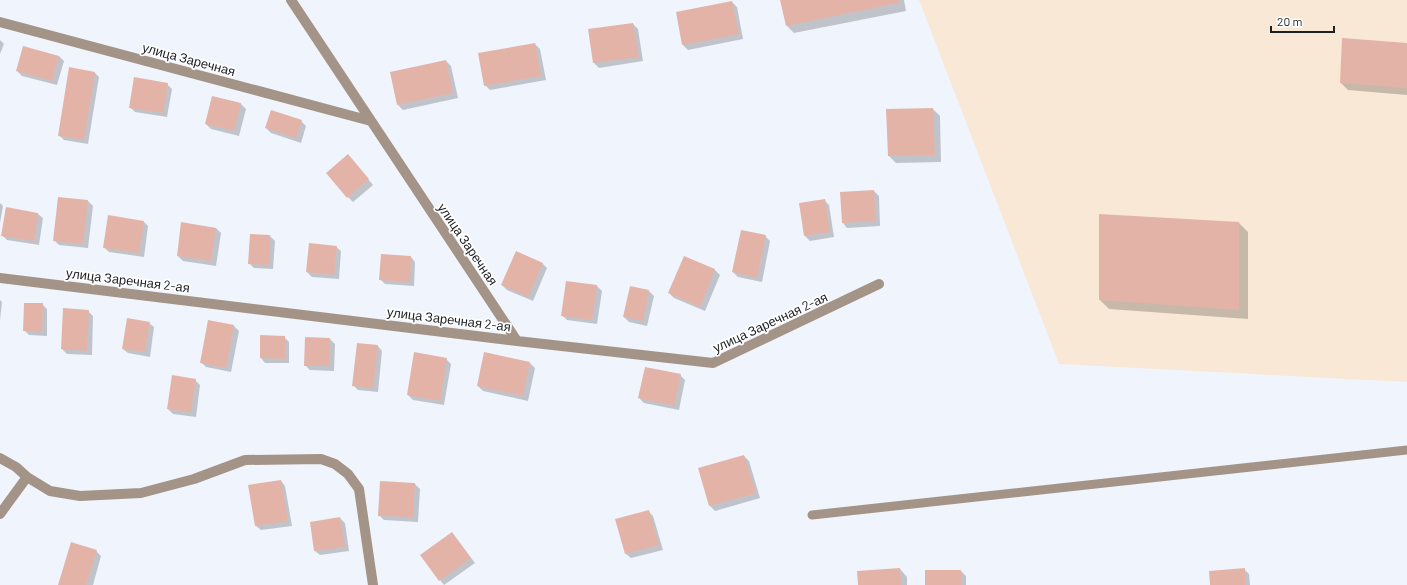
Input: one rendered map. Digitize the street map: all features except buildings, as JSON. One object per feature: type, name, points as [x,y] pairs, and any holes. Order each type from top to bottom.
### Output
[{"type":"street","name":"улица Заречная","points":[[291,0],[517,341]]},
{"type":"street","name":"улица Заречная","points":[[0,22],[371,121]]},
{"type":"street","name":"улица Заречная 2-ая","points":[[0,278],[517,341],[713,363],[879,284]]},
{"type":"street","points":[[0,458],[16,467],[27,477],[50,490],[80,496],[141,493],[194,479],[245,460],[321,459],[335,464],[348,474],[359,489],[373,585]]},
{"type":"street","points":[[0,514],[27,477]]},
{"type":"lane","points":[[812,515],[1407,450]]},
{"type":"shaded area","points":[[919,0],[1407,0],[1407,382],[1059,364]]}]
